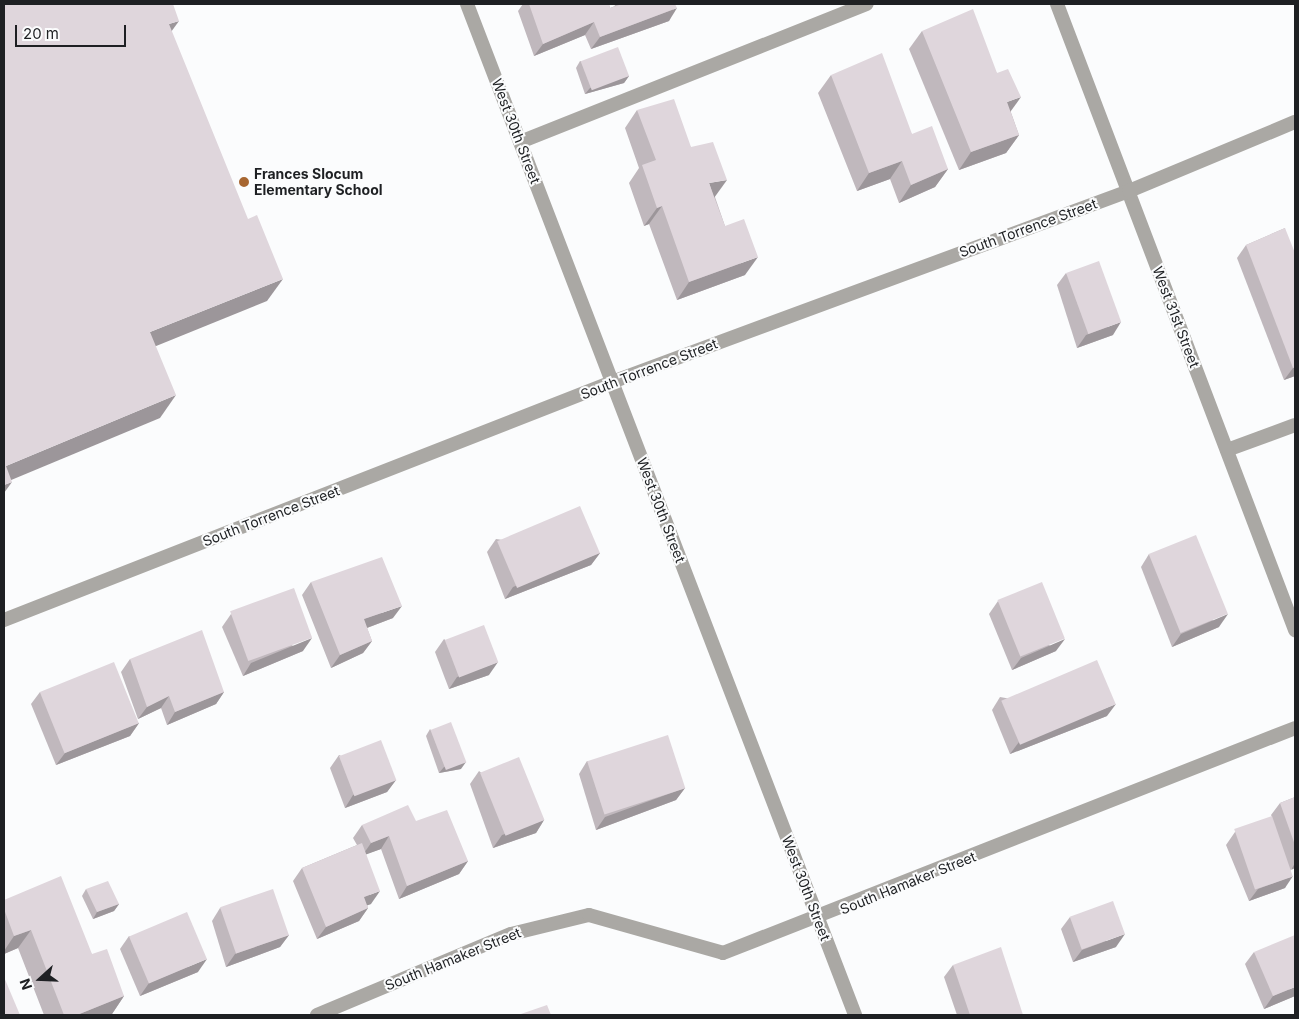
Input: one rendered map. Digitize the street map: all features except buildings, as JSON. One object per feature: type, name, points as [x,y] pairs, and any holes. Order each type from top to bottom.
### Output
[{"type":"street","name":"West 30th Street","points":[[467,4],[855,1015]]},
{"type":"street","points":[[520,142],[867,4]]},
{"type":"street","name":"West 31st Street","points":[[1057,4],[1295,630]]},
{"type":"street","name":"South Torrence Street","points":[[4,620],[612,382],[1128,191],[1295,122]]},
{"type":"street","points":[[1227,450],[1295,424]]},
{"type":"street","name":"South Hamaker Street","points":[[317,1015],[511,934],[589,915],[723,953],[818,918],[1295,728]]},
{"type":"place","name":"Frances Slocum Elementary School","points":[[244,182]]}]
